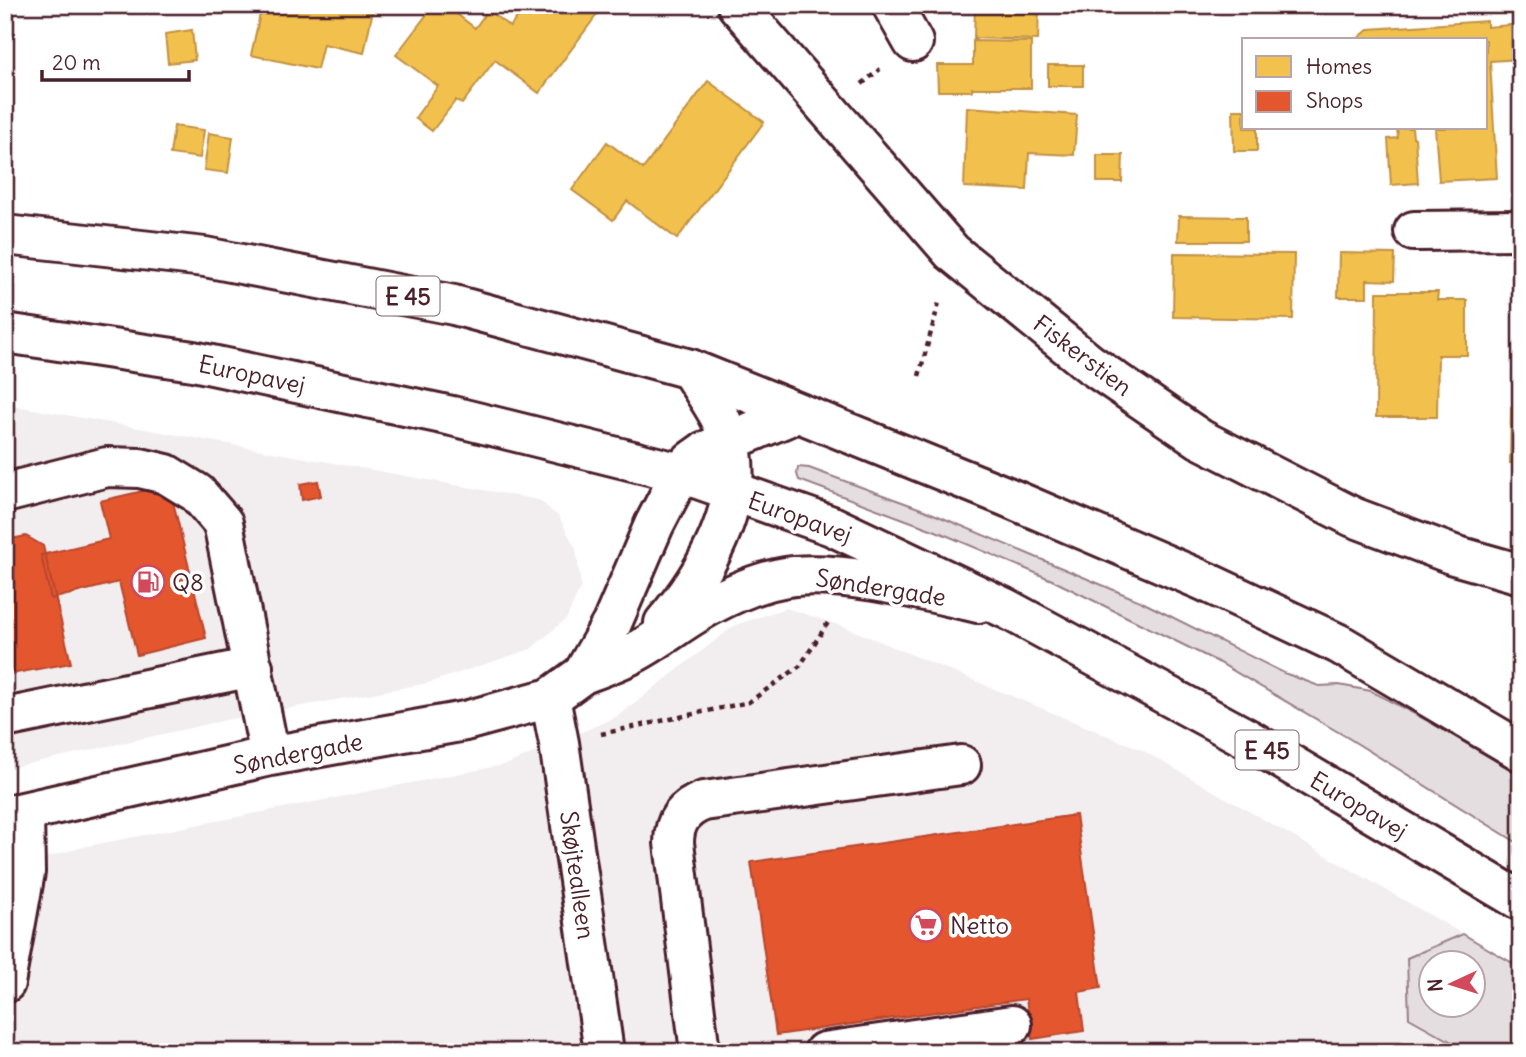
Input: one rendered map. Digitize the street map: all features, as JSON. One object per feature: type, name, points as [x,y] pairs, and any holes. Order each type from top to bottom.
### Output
[{"type":"street","name":"Fiskerstien","points":[[737,5],[952,252],[1090,364],[1200,439],[1353,516],[1454,555],[1521,574]]},
{"type":"street","points":[[892,5],[913,42]]},
{"type":"street","points":[[1414,231],[1521,230]]},
{"type":"street","name":"E 45","points":[[5,235],[205,257],[454,305],[690,369],[1005,496],[1204,581],[1339,644],[1521,751]]},
{"type":"street","name":"Europavej","points":[[5,332],[206,364],[452,416],[681,473],[832,526],[1007,610],[1248,739],[1521,901]]},
{"type":"street","name":"Søndergade","points":[[645,646],[688,595],[707,564],[732,492],[733,466],[729,440],[690,369]]},
{"type":"street","name":"Søndergade","points":[[583,674],[612,623],[654,525],[681,473],[698,456],[797,412]]},
{"type":"street","points":[[5,493],[107,467],[140,468],[166,474],[197,493],[223,523],[270,756]]},
{"type":"street","name":"Søndergade","points":[[15,814],[270,756],[465,722],[550,698],[583,674],[613,663],[710,606],[763,582],[794,576],[826,576],[897,586],[1007,610]]},
{"type":"street","points":[[5,718],[253,667]]},
{"type":"street","points":[[5,694],[70,680],[111,696]]},
{"type":"street","name":"Skøjtealleen","points":[[550,698],[559,743],[604,1052]]},
{"type":"street","points":[[700,1052],[674,843],[674,832],[684,811],[704,802],[961,765]]},
{"type":"street","points":[[5,983],[25,872],[15,814]]},
{"type":"street","points":[[824,1052],[1012,1025]]},
{"type":"path","points":[[830,111],[913,42]]},
{"type":"path","points":[[919,376],[952,252]]},
{"type":"path","points":[[559,743],[749,702],[800,666],[829,621]]},
{"type":"shaded area","points":[[5,404],[539,500],[559,517],[576,549],[581,586],[567,618],[531,649],[428,683],[226,720],[5,769]]},
{"type":"shaded area","points":[[798,467],[809,468],[924,510],[1140,601],[1284,673],[1319,686],[1339,685],[1371,691],[1430,722],[1521,776],[1521,845],[1345,736],[1220,663],[1052,580],[936,531],[799,480]]},
{"type":"shaded area","points":[[786,608],[845,627],[1142,750],[1463,934],[1430,948],[1418,948],[1418,953],[1407,958],[1409,1017],[1470,1052],[5,1052],[5,869],[83,847],[508,764],[618,716],[735,625]]},
{"type":"shaded area","points":[[1463,934],[1487,948],[1430,948]]},
{"type":"shaded area","points":[[1488,949],[1521,968],[1521,1052],[1470,1052],[1409,1018],[1407,958],[1418,953],[1418,1018],[1488,1018]]},
{"type":"building: Homes","points":[[262,5],[374,5],[364,53],[323,44],[317,69],[251,55]]},
{"type":"building: Homes","points":[[434,5],[445,5],[475,28],[488,10],[510,27],[526,5],[604,5],[539,93],[495,60],[462,104],[456,100],[432,131],[415,118],[438,86],[396,55]]},
{"type":"building: Homes","points":[[975,5],[1039,5],[1038,40],[974,38]]},
{"type":"building: Homes","points":[[1487,21],[1487,27],[1521,24],[1521,59],[1490,61],[1497,178],[1439,181],[1435,130],[1488,130],[1488,38],[1358,38],[1369,29]]},
{"type":"building: Homes","points":[[192,30],[195,60],[168,63],[165,34]]},
{"type":"building: Homes","points":[[973,41],[1031,42],[1031,88],[938,91],[937,65],[973,65]]},
{"type":"building: Homes","points":[[1048,65],[1083,65],[1083,86],[1048,86]]},
{"type":"building: Homes","points":[[708,81],[764,122],[677,239],[627,201],[613,220],[572,190],[607,142],[643,169]]},
{"type":"building: Homes","points":[[967,107],[1077,115],[1074,155],[1029,153],[1027,190],[964,187]]},
{"type":"building: Homes","points":[[1233,110],[1242,110],[1242,130],[1257,130],[1257,151],[1234,151]]},
{"type":"building: Homes","points":[[174,126],[204,130],[200,158],[170,154]]},
{"type":"building: Homes","points":[[1397,130],[1412,130],[1418,183],[1391,185],[1388,139],[1398,138]]},
{"type":"building: Homes","points":[[209,133],[233,137],[228,173],[204,170]]},
{"type":"building: Homes","points":[[1097,155],[1123,155],[1122,182],[1097,182]]},
{"type":"building: Homes","points":[[1179,216],[1246,217],[1246,241],[1178,241]]},
{"type":"building: Homes","points":[[1174,253],[1294,254],[1293,319],[1173,317]]},
{"type":"building: Homes","points":[[1339,253],[1395,254],[1394,281],[1367,280],[1367,297],[1338,297]]},
{"type":"building: Homes","points":[[1377,292],[1438,292],[1437,300],[1467,300],[1467,355],[1438,355],[1437,417],[1376,417]]},
{"type":"building: Homes","points":[[1511,407],[1521,407],[1521,463],[1510,463]]},
{"type":"building: Shops","points":[[318,481],[321,496],[302,500],[300,484]]},
{"type":"building: Shops","points":[[169,485],[206,638],[137,655],[119,582],[51,599],[41,555],[109,539],[100,501]]},
{"type":"building: Shops","points":[[26,536],[43,546],[71,663],[5,675],[5,540]]},
{"type":"building: Shops","name":"Netto","points":[[1076,815],[1101,988],[1079,992],[1084,1031],[1032,1039],[1026,999],[776,1035],[751,862]]},
{"type":"place","name":"Q8","points":[[148,582]]},
{"type":"place","name":"Netto","points":[[926,925]]}]
